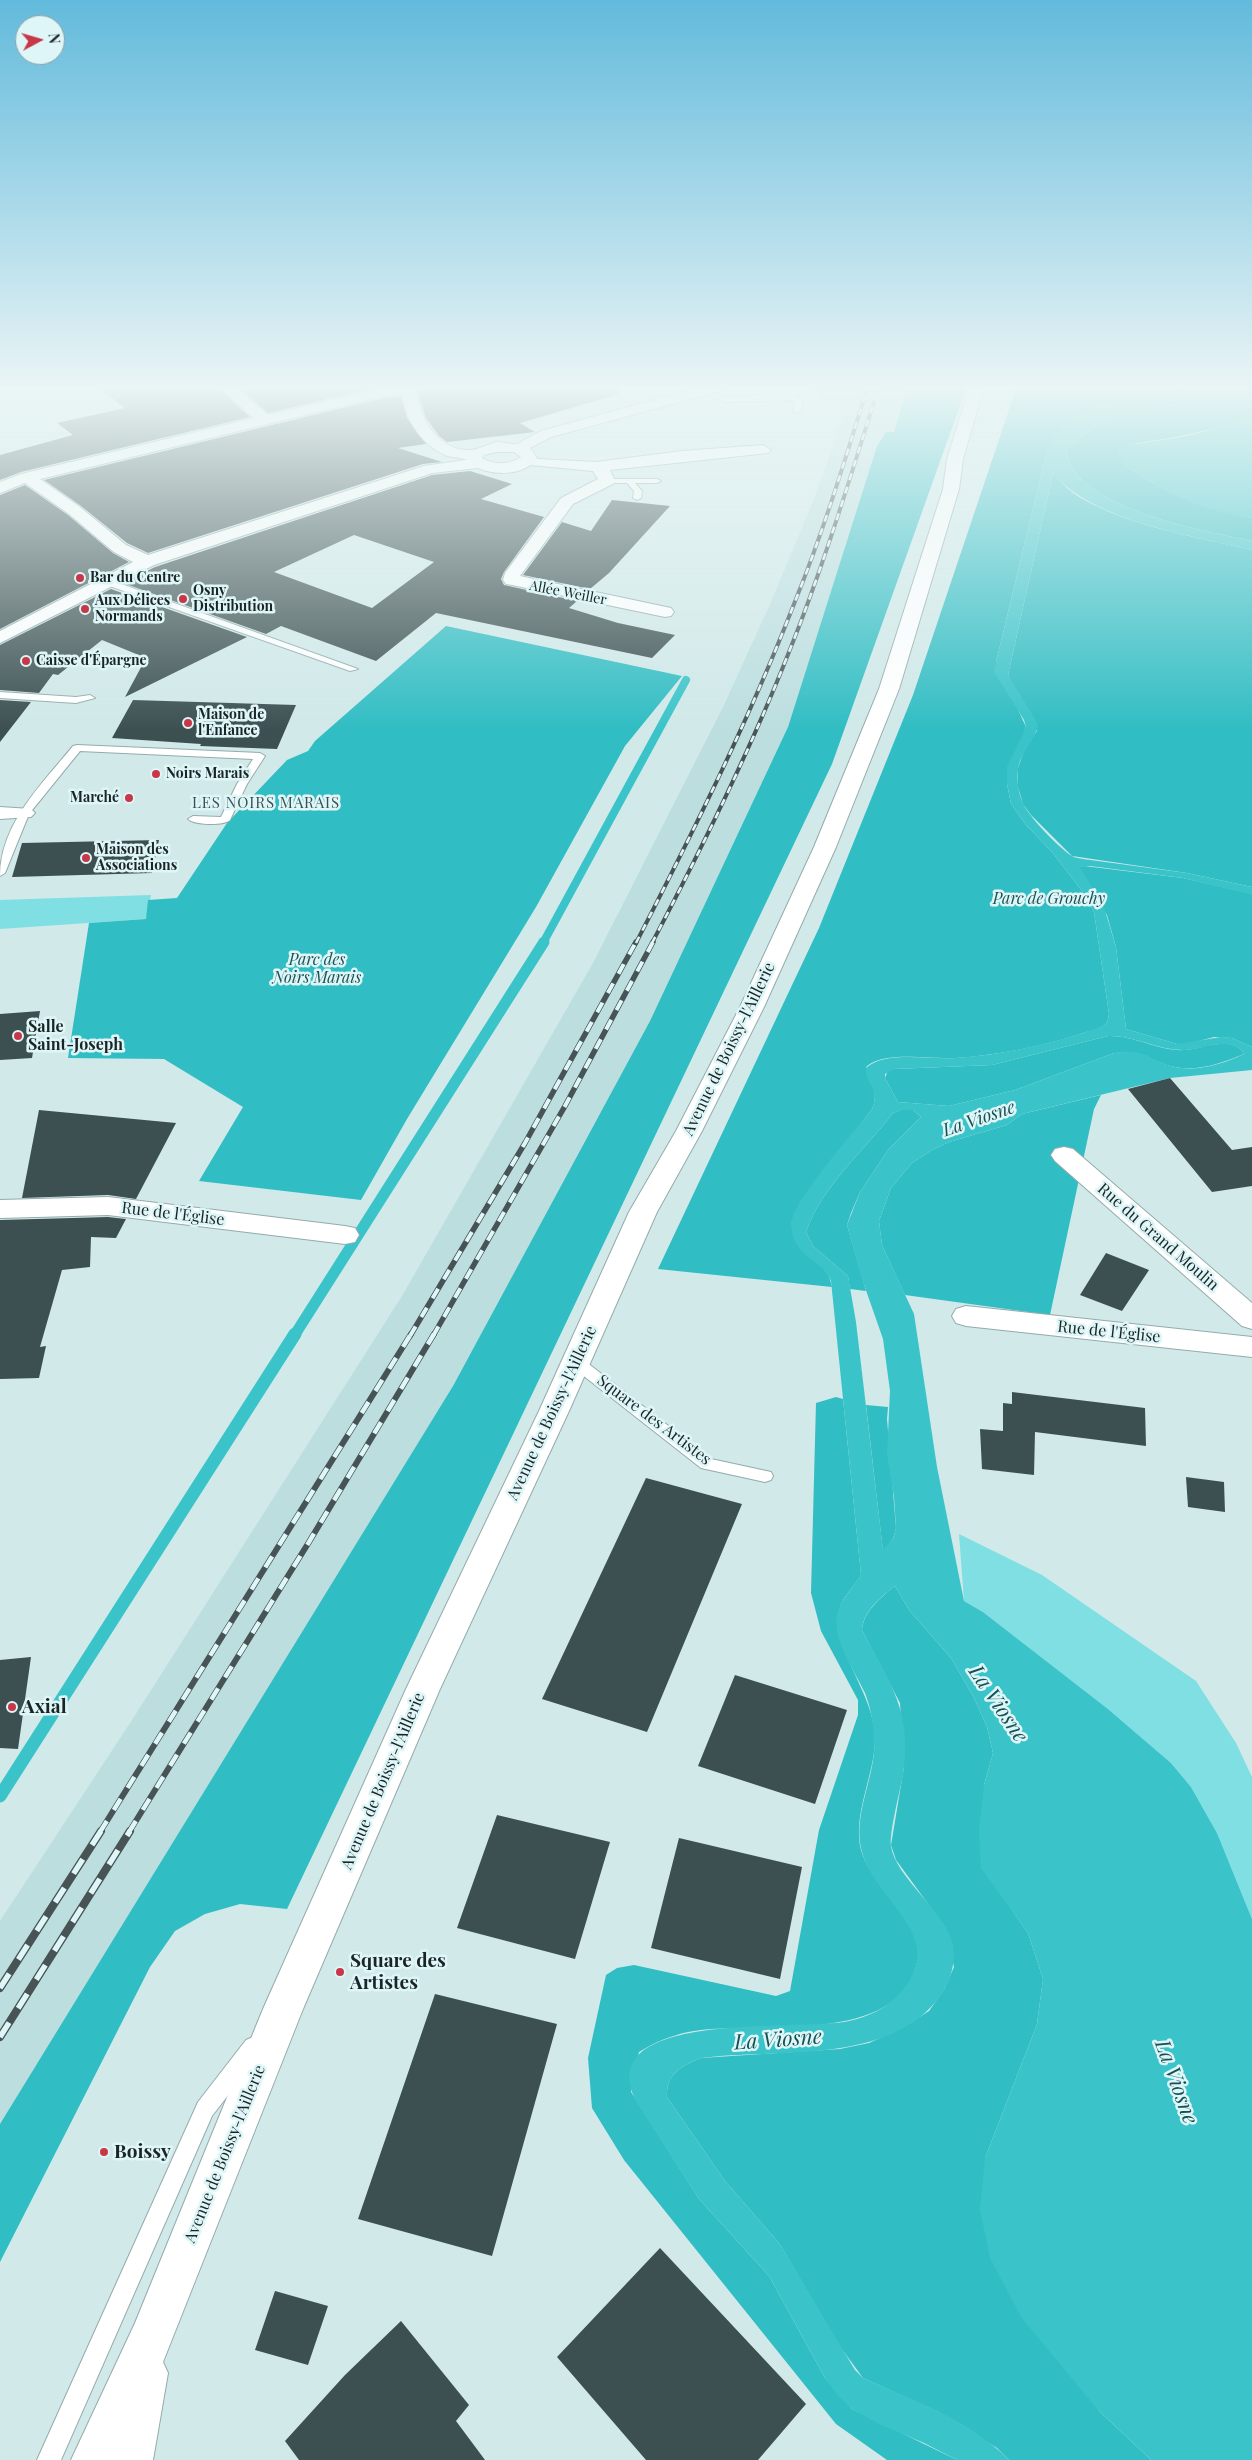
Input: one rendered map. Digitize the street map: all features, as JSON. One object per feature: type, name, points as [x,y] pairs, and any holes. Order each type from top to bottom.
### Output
[{"type":"street","points":[[61,501],[118,549],[132,557],[148,561]]},
{"type":"street","points":[[0,638],[148,561],[333,501]]},
{"type":"street","name":"Allée Weiller","points":[[567,501],[511,577],[512,580],[665,612]]},
{"type":"street","name":"Avenue de Boissy-l'Aillerie","points":[[122,2460],[151,2338],[282,2009],[423,1689],[576,1362],[643,1212],[690,1131],[747,1016],[825,847],[889,689],[946,501]]},
{"type":"street","points":[[0,813],[24,813]]},
{"type":"street","name":"Rue du Grand Moulin","points":[[1064,1155],[1252,1319]]},
{"type":"street","name":"Rue de l'Église","points":[[0,1209],[108,1206],[345,1235]]},
{"type":"street","name":"Rue de l'Église","points":[[966,1316],[1252,1347]]},
{"type":"lane","points":[[107,582],[353,669]]},
{"type":"lane","points":[[0,695],[76,700],[90,698]]},
{"type":"lane","points":[[0,873],[24,813],[78,748],[260,756],[242,784],[225,820],[193,819]]},
{"type":"lane","name":"Square des Artistes","points":[[576,1362],[707,1464],[765,1476]]},
{"type":"lane","points":[[49,2460],[205,2109],[282,2009]]},
{"type":"shaded area","points":[[813,501],[860,501],[788,727],[650,1021],[453,1386],[0,2124],[0,1921],[132,1720],[402,1296],[593,963],[723,707],[771,602]]},
{"type":"shaded area","points":[[151,895],[146,919],[0,929],[0,900]]},
{"type":"shaded area","points":[[959,1534],[1042,1575],[1196,1681],[1236,1743],[1252,1777],[1252,1919],[1217,1833],[1191,1787],[1171,1763],[1108,1709],[983,1612],[964,1601]]},
{"type":"green space","points":[[860,501],[926,501],[832,764],[287,1909],[240,1904],[205,1914],[175,1931],[150,1967],[0,2262],[0,2124],[453,1386],[650,1021],[788,727]]},
{"type":"green space","name":"Parc de Grouchy","points":[[978,501],[1035,501],[996,662],[1026,727],[1007,784],[1011,804],[1026,825],[1052,852],[1082,891],[1094,912],[1109,1014],[1107,1022],[1096,1029],[1019,1050],[956,1058],[896,1057],[874,1062],[866,1067],[875,1093],[872,1109],[801,1201],[791,1224],[829,1276],[832,1287],[658,1269],[819,928],[913,695]]},
{"type":"green space","points":[[1047,501],[1087,501],[1121,517],[1143,524],[1252,550],[1252,887],[1187,873],[1072,856],[1031,815],[1023,804],[1018,787],[1018,768],[1025,748],[1037,731],[1008,675]]},
{"type":"green space","points":[[1112,501],[1189,501],[1217,510],[1252,518],[1252,541],[1175,523]]},
{"type":"green space","name":"Parc des Noirs Marais","points":[[446,626],[682,676],[625,746],[536,907],[407,1119],[361,1200],[199,1181],[243,1107],[164,1059],[68,1058],[89,923],[146,919],[148,900],[177,898],[227,823],[287,760],[308,751],[315,741]]},
{"type":"green space","points":[[1080,867],[1183,878],[1252,894],[1252,1047],[1232,1038],[1214,1037],[1187,1044],[1177,1044],[1126,1029],[1116,947],[1107,915],[1080,870]]},
{"type":"green space","points":[[1108,1036],[1128,1038],[1176,1050],[1217,1044],[1233,1045],[1244,1054],[1218,1064],[1199,1068],[1180,1068],[1139,1054],[1114,1053],[1015,1090],[949,1106],[898,1102],[885,1078],[888,1070],[992,1065]]},
{"type":"green space","points":[[1101,1095],[1094,1109],[1050,1315],[905,1295],[882,1245],[879,1221],[891,1188],[912,1163],[949,1142],[1007,1125],[1022,1114]]},
{"type":"green space","points":[[901,1110],[913,1110],[921,1117],[888,1150],[860,1192],[851,1213],[847,1225],[866,1291],[850,1289],[848,1276],[813,1246],[806,1232],[822,1199],[833,1184],[893,1113]]},
{"type":"green space","points":[[836,1397],[843,1399],[861,1575],[845,1597],[839,1610],[838,1624],[840,1639],[868,1704],[875,1738],[872,1766],[859,1823],[861,1850],[866,1863],[913,1932],[918,1945],[918,1958],[906,1987],[885,2007],[856,2018],[821,2025],[716,2029],[688,2032],[657,2042],[639,2052],[631,2092],[699,2199],[769,2276],[825,2378],[852,2409],[957,2460],[887,2460],[836,2424],[624,2160],[592,2108],[588,2058],[606,1975],[617,1968],[634,1965],[776,1996],[790,1991],[819,1830],[858,1715],[858,1700],[821,1631],[811,1593],[816,1403]]},
{"type":"green space","points":[[866,1405],[888,1407],[887,1419],[896,1528],[893,1539],[883,1551]]},
{"type":"green space","points":[[895,1586],[909,1610],[951,1658],[974,1698],[987,1727],[993,1753],[984,1785],[1011,1909],[1028,1933],[1043,1979],[1037,2024],[985,2158],[1099,2411],[1151,2460],[1009,2460],[997,2448],[939,2412],[863,2378],[839,2345],[779,2243],[725,2181],[667,2097],[669,2082],[676,2072],[687,2064],[701,2058],[840,2049],[869,2043],[904,2027],[929,2011],[944,1990],[954,1967],[945,1927],[896,1860],[891,1845],[904,1767],[900,1703],[862,1630],[869,1611]]},
{"type":"water","name":"La Viosne","points":[[1035,501],[1047,501],[1008,675],[1038,724],[1035,734],[1022,756],[1018,769],[1020,795],[1026,809],[1060,847],[1076,858],[1187,873],[1252,887],[1252,894],[1249,894],[1183,878],[1090,866],[1080,867],[1104,907],[1116,947],[1126,1029],[1177,1044],[1221,1037],[1232,1038],[1252,1047],[1252,1070],[1170,1078],[1022,1114],[1007,1125],[949,1142],[912,1163],[891,1188],[879,1221],[882,1245],[914,1314],[937,1467],[964,1601],[983,1612],[1108,1709],[1171,1763],[1191,1787],[1217,1833],[1252,1919],[1252,2460],[1151,2460],[1099,2411],[1021,2317],[990,2258],[980,2209],[985,2158],[1037,2024],[1043,1979],[1028,1933],[981,1868],[979,1830],[984,1785],[993,1753],[987,1727],[974,1698],[951,1658],[909,1610],[895,1586],[869,1611],[862,1630],[897,1699],[905,1733],[903,1775],[893,1822],[891,1846],[901,1870],[941,1920],[953,1945],[954,1958],[948,1983],[941,1995],[919,2018],[893,2033],[863,2043],[830,2049],[701,2058],[687,2064],[676,2072],[669,2082],[667,2097],[725,2181],[779,2243],[855,2370],[863,2378],[959,2422],[976,2433],[1009,2460],[957,2460],[924,2443],[879,2424],[852,2409],[838,2396],[825,2378],[769,2276],[699,2199],[639,2106],[630,2074],[641,2052],[668,2038],[705,2030],[824,2024],[863,2017],[877,2011],[895,1998],[914,1973],[918,1954],[914,1936],[868,1867],[861,1848],[860,1820],[873,1763],[874,1735],[867,1698],[844,1652],[837,1629],[839,1608],[861,1575],[831,1281],[824,1270],[797,1246],[791,1225],[794,1214],[813,1184],[872,1109],[875,1096],[866,1074],[866,1068],[874,1062],[896,1057],[956,1058],[1004,1052],[1068,1038],[1100,1028],[1107,1023],[1109,1014],[1094,912],[1082,891],[1052,852],[1026,825],[1011,804],[1007,784],[1007,767],[1026,727],[1024,720],[994,672]],"holes":[[[1108,1036],[1118,1036],[1176,1050],[1225,1044],[1239,1048],[1244,1054],[1218,1064],[1199,1068],[1180,1068],[1138,1053],[1114,1053],[1015,1090],[949,1106],[898,1102],[885,1078],[885,1074],[894,1069],[992,1065]],[[902,1110],[913,1110],[921,1117],[888,1150],[860,1192],[847,1225],[861,1276],[883,1339],[890,1391],[887,1454],[894,1497],[896,1528],[893,1539],[883,1550],[856,1322],[848,1276],[813,1246],[806,1232],[822,1199],[893,1113]]]},
{"type":"water","points":[[1088,501],[1112,501],[1145,514],[1175,523],[1252,541],[1252,550],[1145,524],[1118,515]]},
{"type":"water","points":[[1188,501],[1252,501],[1252,518],[1223,513]]},
{"type":"building","points":[[0,501],[48,501],[68,515],[113,553],[129,562],[0,629]]},
{"type":"building","points":[[74,501],[309,501],[148,553],[127,543]]},
{"type":"building","points":[[354,501],[487,501],[544,517],[504,572],[501,579],[504,585],[577,601],[569,608],[618,623],[675,635],[652,658],[436,613],[376,661],[281,626],[266,634],[123,583],[155,567]],"holes":[[[354,535],[434,562],[372,608],[274,572]]]},
{"type":"building","points":[[611,501],[670,506],[609,573],[590,589],[523,575],[562,522],[591,531]]},
{"type":"building","points":[[111,589],[247,637],[125,697],[146,658],[102,640],[58,675],[53,674],[39,693],[0,690],[0,645]]},
{"type":"building","points":[[0,700],[31,702],[0,742]]},
{"type":"building","name":"Maison de l'Enfance","points":[[133,700],[296,705],[277,749],[200,746],[201,744],[112,738]]},
{"type":"building","name":"Maison des Associations","points":[[159,840],[152,873],[12,877],[22,843]]},
{"type":"building","name":"Salle Saint-Joseph","points":[[40,1011],[32,1058],[0,1060],[0,1014]]},
{"type":"building","points":[[1170,1078],[1232,1150],[1252,1147],[1252,1186],[1212,1192],[1128,1089]]},
{"type":"building","points":[[39,1110],[176,1123],[136,1199],[108,1195],[22,1198]]},
{"type":"building","points":[[108,1217],[126,1219],[116,1238],[91,1237],[90,1267],[62,1270],[40,1347],[46,1346],[39,1378],[0,1379],[0,1220]]},
{"type":"building","points":[[1106,1253],[1149,1270],[1122,1311],[1080,1295]]},
{"type":"building","points":[[1012,1392],[1145,1408],[1146,1446],[1035,1432],[1034,1475],[982,1469],[980,1429],[1003,1431],[1003,1403],[1012,1404]]},
{"type":"building","points":[[1186,1477],[1224,1482],[1225,1512],[1188,1507]]},
{"type":"building","points":[[646,1478],[742,1504],[647,1732],[542,1699]]},
{"type":"building","name":"Axial","points":[[31,1657],[18,1749],[0,1748],[0,1660]]},
{"type":"building","points":[[735,1675],[847,1710],[815,1804],[698,1766]]},
{"type":"building","points":[[497,1815],[610,1842],[575,1959],[457,1928]]},
{"type":"building","points":[[679,1838],[802,1867],[780,1979],[651,1948]]},
{"type":"building","points":[[435,1994],[557,2024],[492,2256],[358,2219]]},
{"type":"building","points":[[660,2248],[806,2404],[758,2460],[646,2460],[557,2357]]},
{"type":"building","points":[[275,2291],[328,2306],[308,2365],[255,2350]]},
{"type":"building","points":[[401,2321],[469,2405],[456,2421],[485,2460],[299,2460],[285,2441],[345,2375]]},
{"type":"waterway","points":[[543,943],[686,680]]},
{"type":"waterway","points":[[294,1336],[544,942]]},
{"type":"waterway","points":[[0,1796],[295,1334]]},
{"type":"railway","points":[[636,943],[720,775],[758,690],[805,577],[831,501]]},
{"type":"railway","points":[[652,943],[725,799],[774,689],[802,619],[842,501]]},
{"type":"railway","points":[[410,1336],[525,1143],[636,942]]},
{"type":"railway","points":[[433,1336],[565,1106],[653,942]]},
{"type":"railway","points":[[100,1832],[411,1334]]},
{"type":"railway","points":[[129,1832],[309,1542],[434,1334]]},
{"type":"railway","points":[[0,1988],[101,1831]]},
{"type":"railway","points":[[0,2037],[130,1831]]},
{"type":"place","name":"Bar du Centre","points":[[80,578]]},
{"type":"place","name":"Osny Distribution","points":[[183,599]]},
{"type":"place","name":"Aux Délices Normands","points":[[85,609]]},
{"type":"place","name":"Caisse d'Épargne","points":[[26,661]]},
{"type":"place","name":"Maison de l'Enfance","points":[[188,723]]},
{"type":"place","name":"Noirs Marais","points":[[156,774]]},
{"type":"place","name":"Marché","points":[[129,798]]},
{"type":"place","name":"Maison des Associations","points":[[86,858]]},
{"type":"place","name":"Salle Saint-Joseph","points":[[18,1036]]},
{"type":"place","name":"Axial","points":[[12,1707]]},
{"type":"place","name":"Square des Artistes","points":[[340,1972]]},
{"type":"place","name":"Boissy","points":[[104,2152]]},
{"type":"district","name":"LES NOIRS MARAIS","points":[[266,803]]}]
